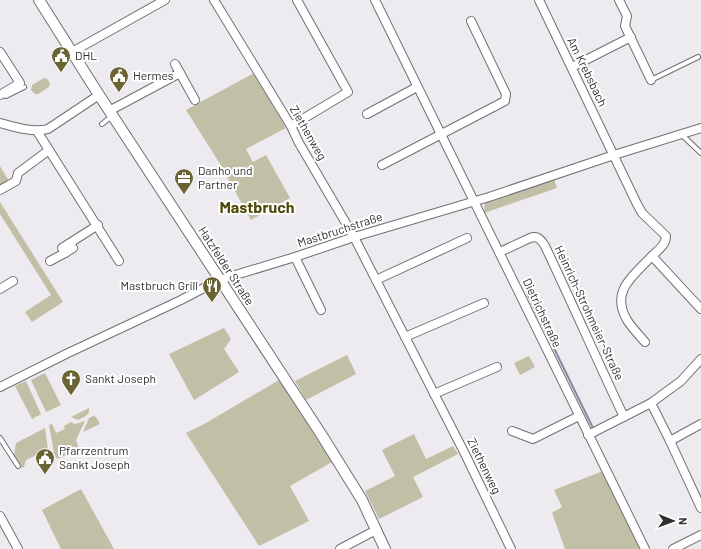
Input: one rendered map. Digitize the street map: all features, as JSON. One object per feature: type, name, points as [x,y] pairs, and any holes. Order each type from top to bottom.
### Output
[{"type":"street","name":"Hatzfelder Straße","points":[[39,0],[111,114],[321,434],[362,500],[385,549]]},
{"type":"street","points":[[72,52],[165,0]]},
{"type":"street","name":"Ziethenweg","points":[[214,0],[291,126],[299,143],[354,237],[465,454],[511,549]]},
{"type":"street","points":[[291,126],[348,92],[297,0]]},
{"type":"street","name":"Dietrichstraße","points":[[375,0],[645,549]]},
{"type":"street","name":"Am Krebsbach","points":[[539,0],[637,204],[642,213],[666,236],[666,241],[664,244],[652,256]]},
{"type":"street","points":[[619,0],[627,16],[625,26],[651,80]]},
{"type":"street","points":[[382,164],[505,101],[506,94],[471,21]]},
{"type":"street","points":[[572,68],[631,37]]},
{"type":"street","points":[[0,52],[20,83],[1,94]]},
{"type":"street","points":[[175,64],[195,100]]},
{"type":"street","points":[[111,114],[180,73]]},
{"type":"street","points":[[367,114],[417,87]]},
{"type":"street","points":[[0,123],[37,131],[48,129],[99,95]]},
{"type":"street","name":"Mastbruchstraße","points":[[0,387],[181,300],[219,280],[701,128]]},
{"type":"street","points":[[37,131],[120,261]]},
{"type":"street","points":[[0,190],[16,180],[18,173],[49,150]]},
{"type":"street","points":[[50,262],[73,248],[70,243],[98,226]]},
{"type":"street","name":"Heinrich-Strohmeier-Straße","points":[[500,252],[534,236],[541,239],[582,325],[587,341],[624,417]]},
{"type":"street","points":[[376,280],[467,238]]},
{"type":"street","points":[[645,342],[627,320],[620,302],[621,294],[629,280],[652,256],[701,309]]},
{"type":"street","points":[[295,257],[321,310]]},
{"type":"street","points":[[0,289],[13,281]]},
{"type":"street","points":[[405,337],[484,303]]},
{"type":"street","points":[[588,435],[650,403],[681,381],[701,359]]},
{"type":"street","points":[[434,394],[497,367]]},
{"type":"street","points":[[650,403],[670,441],[701,508]]},
{"type":"street","points":[[512,431],[532,439],[579,416]]},
{"type":"street","points":[[670,441],[701,424]]},
{"type":"street","points":[[0,516],[18,549]]},
{"type":"street","points":[[340,549],[376,530]]},
{"type":"street","points":[[673,549],[701,535]]},
{"type":"lane","points":[[651,80],[698,57]]},
{"type":"lane","points":[[1,94],[6,96],[24,87]]},
{"type":"lane","points":[[102,124],[111,114]]},
{"type":"lane","points":[[681,135],[701,153]]},
{"type":"lane","points":[[0,438],[18,466]]},
{"type":"shaded area","points":[[254,73],[286,128],[246,149],[253,162],[266,155],[290,198],[251,220],[220,164],[186,110]]},
{"type":"shaded area","points":[[44,78],[50,83],[49,87],[38,94],[35,94],[31,90],[32,85]]},
{"type":"shaded area","points":[[0,166],[9,181],[0,187]]},
{"type":"shaded area","points":[[554,179],[557,188],[484,213],[485,203]]},
{"type":"shaded area","points":[[0,202],[63,302],[32,322],[25,312],[51,295],[0,214]]},
{"type":"shaded area","points":[[224,328],[231,339],[224,349],[239,372],[194,400],[169,354]]},
{"type":"shaded area","points":[[347,355],[356,374],[306,400],[295,381]]},
{"type":"shaded area","points":[[529,356],[535,367],[520,375],[514,363]]},
{"type":"shaded area","points":[[45,373],[61,405],[46,412],[31,380]]},
{"type":"shaded area","points":[[279,380],[332,462],[290,486],[309,521],[259,546],[186,433],[206,423]]},
{"type":"shaded area","points":[[26,381],[41,414],[32,419],[15,386]]},
{"type":"shaded area","points":[[89,408],[89,412],[86,416],[78,420],[71,417]]},
{"type":"shaded area","points":[[93,416],[96,417],[100,424],[83,432],[89,418]]},
{"type":"shaded area","points":[[85,421],[76,440],[79,449],[57,459],[54,453],[49,425],[52,424],[56,433],[65,429],[64,426],[71,422],[75,424]]},
{"type":"shaded area","points":[[45,428],[48,450],[43,455],[42,452],[26,460],[24,467],[22,468],[14,455],[16,443]]},
{"type":"shaded area","points":[[414,434],[426,459],[453,446],[458,454],[413,477],[423,497],[379,519],[365,491],[395,476],[382,450]]},
{"type":"shaded area","points":[[603,471],[641,549],[565,549],[552,513],[562,507],[554,490]]},
{"type":"shaded area","points":[[81,489],[114,549],[61,549],[42,510]]},
{"type":"waterway","points":[[527,293],[593,428]]},
{"type":"place","name":"DHL","points":[[61,73]]},
{"type":"place","name":"Hermes","points":[[119,93]]},
{"type":"place","name":"Danho und Partner","points":[[184,195]]},
{"type":"place","name":"Mastbruch Grill","points":[[212,303]]},
{"type":"place","name":"Sankt Joseph","points":[[71,396]]},
{"type":"place","name":"Pfarrzentrum Sankt Joseph","points":[[45,475]]},
{"type":"district","name":"Mastbruch","points":[[257,207]]}]
